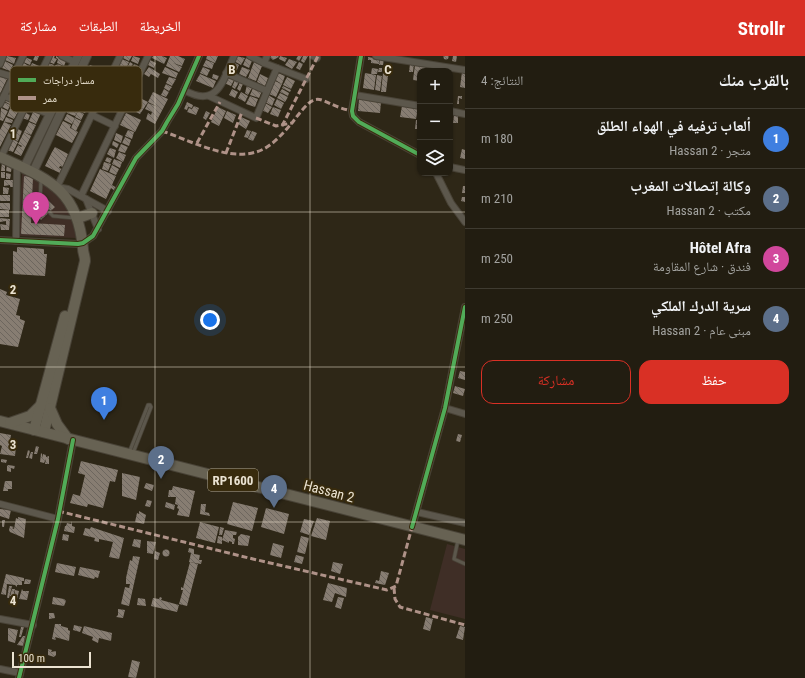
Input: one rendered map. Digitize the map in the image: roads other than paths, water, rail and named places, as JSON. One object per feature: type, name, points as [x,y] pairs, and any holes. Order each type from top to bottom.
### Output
[{"type":"main road","points":[[0,157],[29,170],[57,187],[71,204],[78,218],[85,261],[45,407],[34,430]]},
{"type":"main road","points":[[78,218],[92,213]]},
{"type":"main road","points":[[10,423],[30,416],[45,407]]},
{"type":"main road","points":[[44,432],[45,407]]},
{"type":"main road","points":[[45,407],[57,424],[71,439]]},
{"type":"main road","name":"Hassan 2","points":[[0,421],[462,539]]},
{"type":"street","points":[[0,64],[3,56]]},
{"type":"street","points":[[19,66],[23,56]]},
{"type":"street","points":[[44,66],[49,56]]},
{"type":"street","points":[[62,56],[76,59]]},
{"type":"street","points":[[82,66],[87,56]]},
{"type":"street","points":[[115,66],[120,56]]},
{"type":"street","points":[[142,69],[148,56]]},
{"type":"street","points":[[0,240],[83,247],[98,229],[136,158],[162,130],[184,90],[200,56]]},
{"type":"street","points":[[184,90],[194,96],[208,96],[214,94],[220,87],[234,56]]},
{"type":"street","points":[[250,56],[306,79]]},
{"type":"street","points":[[264,63],[267,56]]},
{"type":"street","points":[[361,56],[352,111],[354,119],[417,153]]},
{"type":"street","points":[[376,56],[465,70]]},
{"type":"street","points":[[208,96],[256,118],[277,68]]},
{"type":"street","points":[[0,72],[10,76]]},
{"type":"street","points":[[226,73],[268,91]]},
{"type":"street","points":[[0,104],[10,85]]},
{"type":"street","points":[[355,95],[417,105]]},
{"type":"street","points":[[4,96],[10,98]]},
{"type":"street","points":[[0,157],[22,112]]},
{"type":"street","points":[[16,241],[29,170],[49,114],[44,112]]},
{"type":"street","points":[[29,170],[60,112]]},
{"type":"street","points":[[94,112],[57,187],[68,189],[108,211]]},
{"type":"street","points":[[84,197],[122,112]]},
{"type":"street","points":[[453,112],[465,114]]},
{"type":"street","points":[[92,115],[115,126]]},
{"type":"street","points":[[453,168],[465,170]]},
{"type":"street","points":[[438,176],[451,203],[465,222]]},
{"type":"street","points":[[84,197],[98,229]]},
{"type":"street","points":[[412,527],[445,408],[465,307]]},
{"type":"street","points":[[445,408],[465,414]]},
{"type":"street","points":[[0,669],[20,675],[58,519],[71,439]]},
{"type":"street","points":[[0,504],[58,519]]},
{"type":"street","points":[[417,512],[465,523]]},
{"type":"street","points":[[0,619],[33,625]]},
{"type":"lane","points":[[29,170],[42,205]]},
{"type":"lane","points":[[49,212],[53,216],[78,218]]},
{"type":"lane","points":[[148,405],[150,405],[152,407],[130,454],[142,419],[148,405]]},
{"type":"lane","points":[[142,419],[146,421]]},
{"type":"lane","points":[[462,539],[454,558],[456,562],[465,564]]},
{"type":"place","name":"Hôtel Afra","points":[[36,225]]},
{"type":"place","name":"ألعاب ترفيه في الهواء الطلق","points":[[104,420]]},
{"type":"place","name":"وكالة إتصالات المغرب","points":[[161,479]]},
{"type":"place","name":"سرية الدرك الملكي","points":[[274,508]]}]
